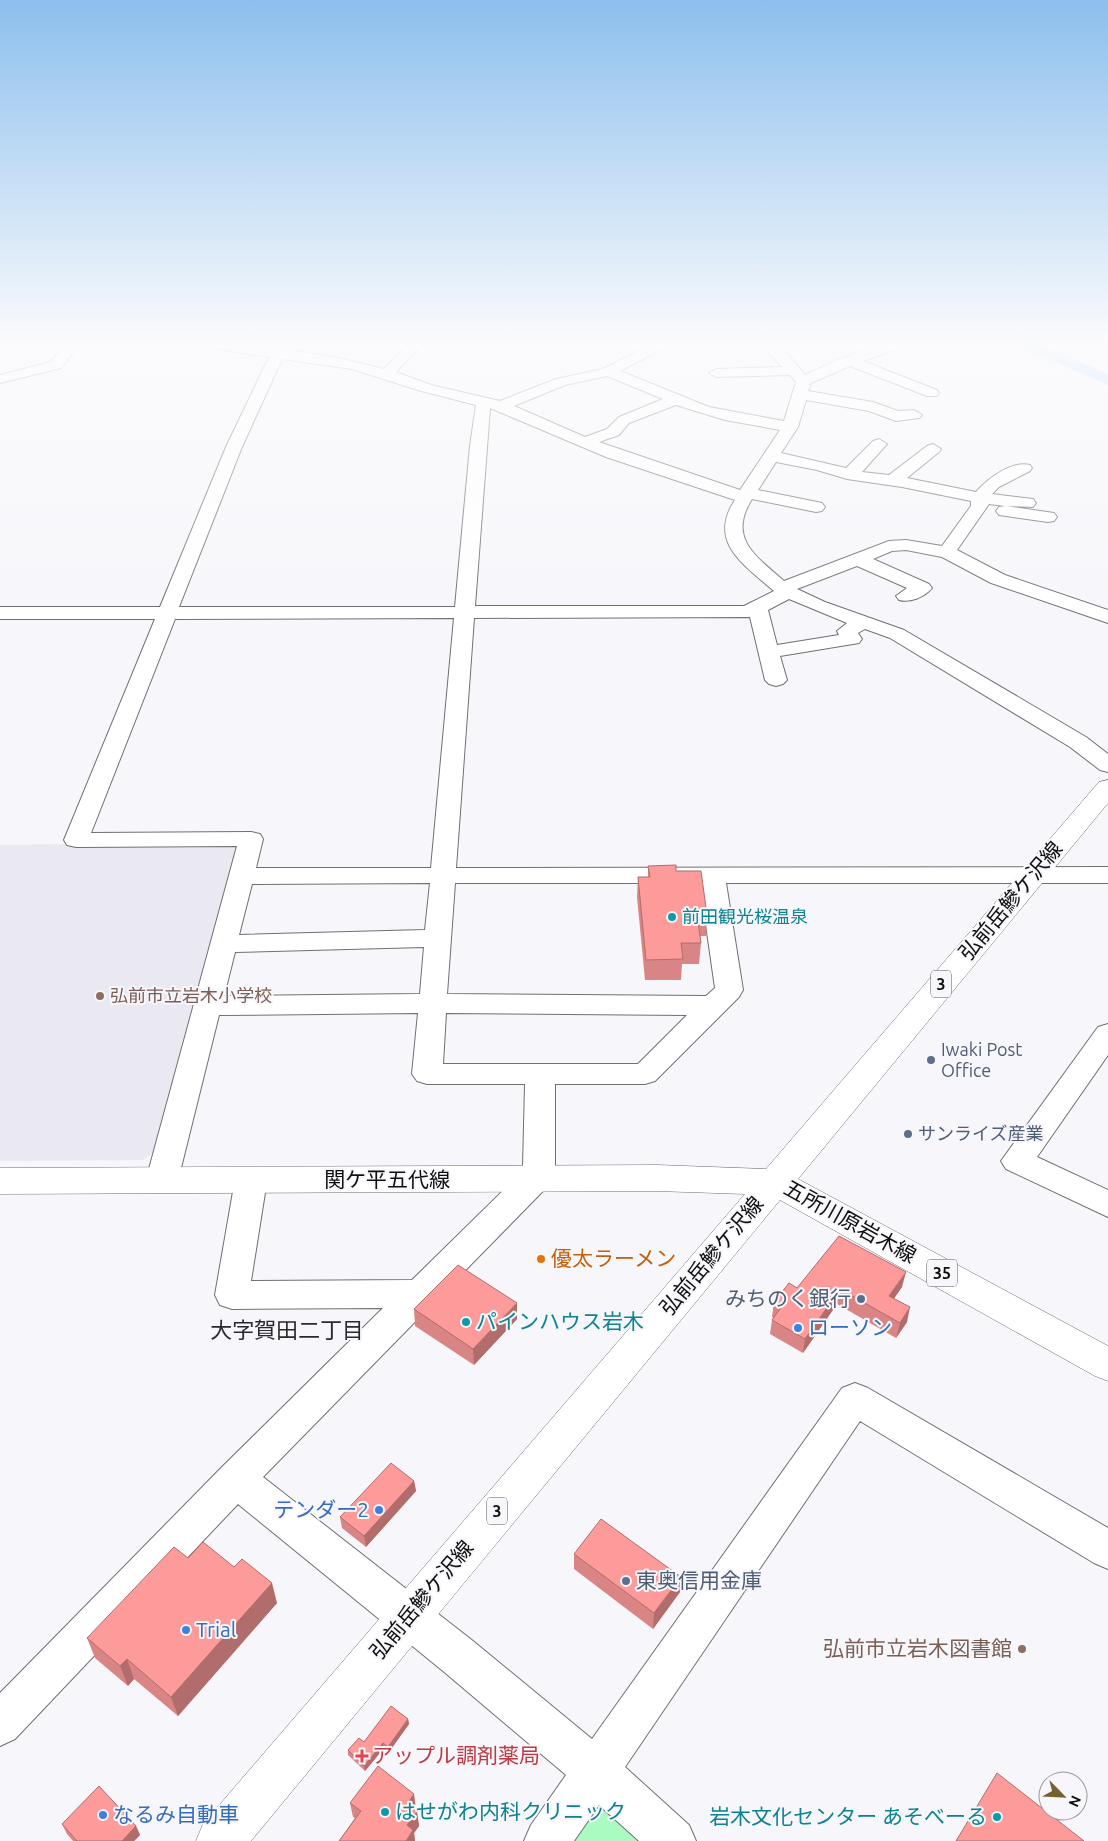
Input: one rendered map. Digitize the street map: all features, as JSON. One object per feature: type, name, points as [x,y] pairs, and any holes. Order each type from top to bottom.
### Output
[{"type":"main road","name":"弘前岳鰺ケ沢線","points":[[220,1841],[1108,787]]},
{"type":"main road","name":"関ケ平五代線","points":[[0,1181],[657,1178],[775,1182]]},
{"type":"main road","name":"五所川原岩木線","points":[[775,1182],[1108,1365]]},
{"type":"street","points":[[162,1180],[251,839],[76,840],[242,430]]},
{"type":"street","points":[[480,430],[427,1074],[645,1074],[729,990],[712,875]]},
{"type":"street","points":[[556,430],[612,454],[746,495],[816,507]]},
{"type":"street","points":[[585,442],[615,430]]},
{"type":"street","points":[[788,430],[746,495],[732,521],[738,546],[749,560],[785,591],[897,634],[969,675],[1078,742],[1108,766]]},
{"type":"street","points":[[847,474],[856,469],[879,444]]},
{"type":"street","points":[[891,481],[933,449]]},
{"type":"street","points":[[768,460],[819,464],[847,474],[891,481],[1048,517]]},
{"type":"street","points":[[768,460],[823,478]]},
{"type":"street","points":[[987,481],[1024,468]]},
{"type":"street","points":[[987,481],[1040,491]]},
{"type":"street","points":[[947,552],[980,502],[987,481]]},
{"type":"street","points":[[980,502],[1027,503]]},
{"type":"street","points":[[0,613],[745,612],[758,609],[767,601],[785,591],[857,559],[889,546],[906,546],[947,552],[1015,586],[1108,617]]},
{"type":"street","points":[[857,559],[922,588],[906,596]]},
{"type":"street","points":[[758,609],[776,680]]},
{"type":"street","points":[[769,652],[852,639],[847,631],[864,622]]},
{"type":"street","points":[[241,876],[1108,875]]},
{"type":"street","points":[[224,944],[438,938]]},
{"type":"street","points":[[208,1006],[432,1003],[713,1006]]},
{"type":"street","points":[[1108,1034],[1017,1161],[1108,1204]]},
{"type":"street","points":[[0,1724],[236,1479],[534,1180],[539,1167],[540,1074]]},
{"type":"street","points":[[251,1180],[232,1295],[421,1294]]},
{"type":"street","points":[[548,1841],[856,1398],[1108,1550]]},
{"type":"street","points":[[236,1479],[409,1616],[596,1771],[673,1841]]},
{"type":"shaded area","name":"弘前市立岩木小学校","points":[[232,842],[240,845],[161,1147],[143,1160],[0,1161],[0,845]]},
{"type":"green space","points":[[606,1810],[639,1841],[567,1841],[587,1813]]},
{"type":"building","name":"前田観光桜温泉","points":[[676,865],[676,871],[701,871],[707,915],[697,915],[701,943],[681,943],[683,959],[646,960],[638,877],[650,877],[648,866]]},
{"type":"building","points":[[839,1236],[906,1272],[889,1296],[910,1307],[900,1323],[840,1289],[805,1339],[772,1320],[782,1306],[774,1302],[789,1283],[797,1288]]},
{"type":"building","name":"パインハウス岩木","points":[[458,1265],[517,1303],[473,1349],[414,1309]]},
{"type":"building","name":"テンダー2","points":[[391,1463],[414,1481],[364,1536],[340,1517]]},
{"type":"building","name":"東奥信用金庫","points":[[601,1519],[681,1577],[654,1613],[574,1554]]},
{"type":"building","name":"Trial","points":[[203,1542],[234,1567],[242,1559],[272,1583],[171,1697],[127,1659],[120,1666],[87,1638],[174,1547],[188,1558]]},
{"type":"building","points":[[391,1706],[408,1719],[388,1747],[383,1743],[364,1766],[348,1750],[359,1738],[364,1742]]},
{"type":"building","name":"はせがわ内科クリニック","points":[[378,1766],[414,1794],[407,1804],[417,1812],[407,1825],[413,1830],[406,1841],[339,1841],[361,1811],[350,1803]]},
{"type":"building","points":[[997,1773],[1038,1805],[1038,1821],[1058,1821],[1084,1841],[956,1841]]},
{"type":"building","name":"なるみ自動車","points":[[99,1786],[136,1826],[122,1841],[77,1841],[62,1824]]},
{"type":"place","name":"前田観光桜温泉","points":[[672,917]]},
{"type":"place","name":"弘前市立岩木小学校","points":[[100,996]]},
{"type":"place","name":"Iwaki Post Office","points":[[931,1060]]},
{"type":"place","name":"サンライズ産業","points":[[908,1134]]},
{"type":"place","name":"優太ラーメン","points":[[541,1259]]},
{"type":"place","name":"みちのく銀行","points":[[861,1299]]},
{"type":"place","name":"パインハウス岩木","points":[[466,1322]]},
{"type":"place","name":"ローソン","points":[[798,1328]]},
{"type":"place","name":"テンダー2","points":[[379,1510]]},
{"type":"place","name":"東奥信用金庫","points":[[626,1581]]},
{"type":"place","name":"Trial","points":[[186,1630]]},
{"type":"place","name":"弘前市立岩木図書館","points":[[1022,1649]]},
{"type":"place","name":"アップル調剤薬局","points":[[362,1756]]},
{"type":"place","name":"はせがわ内科クリニック","points":[[385,1812]]},
{"type":"place","name":"なるみ自動車","points":[[103,1815]]},
{"type":"place","name":"岩木文化センター あそべーる","points":[[997,1817]]},
{"type":"district","name":"大字賀田二丁目","points":[[287,1330]]}]
